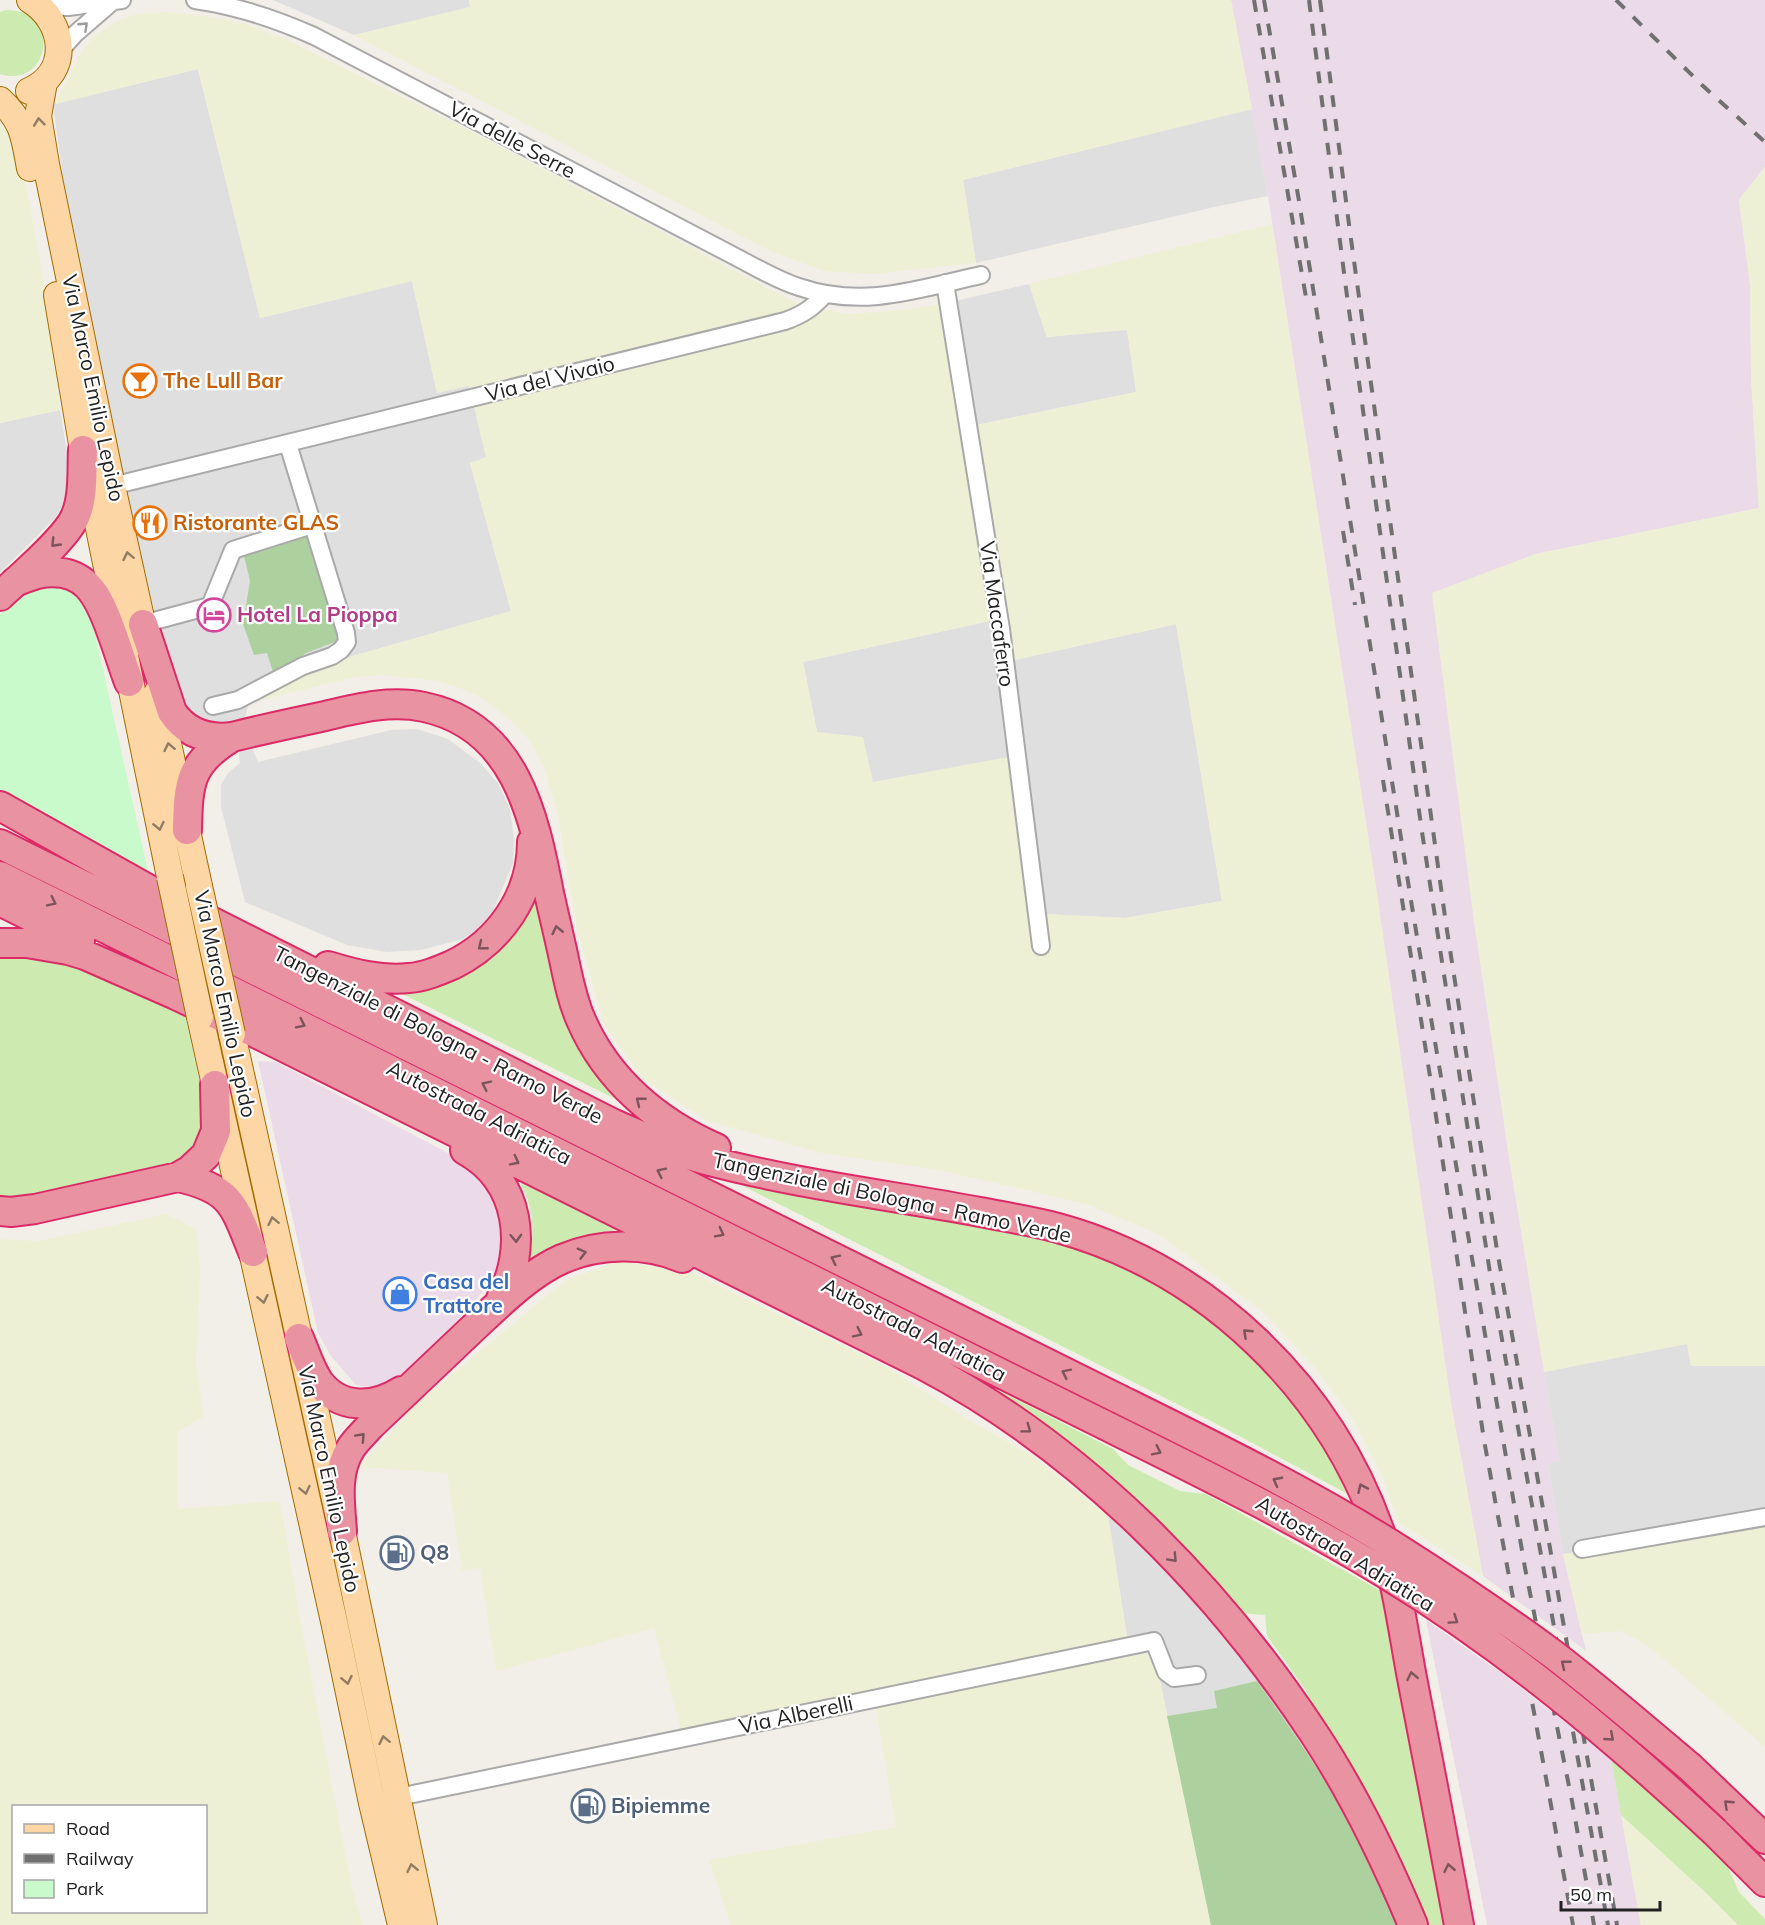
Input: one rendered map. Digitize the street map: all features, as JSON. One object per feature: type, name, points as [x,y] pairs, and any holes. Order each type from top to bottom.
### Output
[{"type":"highway","points":[[8,589],[55,543],[76,515],[80,497],[83,450]]},
{"type":"highway","points":[[8,589],[37,574],[62,573],[74,576],[88,585],[101,603],[129,682]]},
{"type":"highway","points":[[143,624],[167,700],[178,721],[191,731],[203,736],[232,737],[358,708],[383,705],[422,706],[443,712],[482,735],[515,774],[532,818],[577,1009],[605,1064],[628,1091],[682,1131],[722,1150],[768,1164],[909,1199]]},
{"type":"highway","points":[[187,830],[190,784],[197,767],[211,750],[232,737]]},
{"type":"highway","points":[[0,806],[158,883]]},
{"type":"highway","points":[[0,818],[158,883]]},
{"type":"highway","points":[[234,933],[313,962],[370,977],[409,978],[436,972],[462,960],[485,945],[506,922],[521,895],[528,875],[532,848],[532,818]]},
{"type":"highway","name":"Autostrada Adriatica","points":[[0,844],[1192,1436],[1335,1511],[1399,1549],[1554,1656],[1691,1768],[1765,1839]]},
{"type":"highway","name":"Autostrada Adriatica","points":[[0,876],[1247,1496],[1387,1575],[1472,1632],[1575,1708],[1649,1770],[1765,1882]]},
{"type":"highway","name":"Tangenziale di Bologna - Ramo Verde","points":[[158,883],[234,933],[614,1124],[651,1140],[703,1159],[768,1175],[1058,1228],[1142,1262],[1179,1281],[1214,1305],[1245,1330],[1283,1369],[1316,1408],[1344,1451],[1363,1488],[1382,1537],[1397,1598],[1460,1925]]},
{"type":"highway","points":[[0,901],[131,967],[176,995]]},
{"type":"highway","points":[[0,943],[37,944],[85,955],[176,995],[946,1377],[1020,1424],[1064,1457],[1118,1503],[1160,1544],[1244,1639],[1313,1732],[1372,1835],[1413,1925]]},
{"type":"highway","points":[[270,1040],[472,1153],[492,1170],[512,1206],[517,1240],[514,1268],[498,1305]]},
{"type":"highway","points":[[0,1211],[35,1209],[178,1177],[199,1163],[212,1144],[216,1131],[215,1085]]},
{"type":"highway","points":[[178,1177],[205,1184],[226,1198],[241,1223],[253,1252]]},
{"type":"highway","points":[[342,1531],[340,1478],[351,1447],[498,1305],[537,1273],[562,1259],[594,1250],[623,1247],[672,1253],[816,1311]]},
{"type":"highway","points":[[299,1338],[319,1381],[329,1392],[341,1399],[369,1404],[382,1401],[422,1377]]},
{"type":"main road","points":[[35,3],[49,16],[56,27],[59,40],[58,53]]},
{"type":"main road","name":"Via Marco Emilio Lepido","points":[[58,53],[51,74],[44,82],[38,116],[112,486],[342,1531],[401,1925]]},
{"type":"main road","points":[[0,98],[21,95],[44,82]]},
{"type":"main road","name":"Via Marco Emilio Lepido","points":[[0,98],[21,124],[52,269],[83,450],[129,682],[158,883],[200,1017],[253,1252],[384,1800],[424,1925]]},
{"type":"street","name":"Via delle Serre","points":[[195,0],[278,20],[314,36],[755,267],[797,287],[825,294]]},
{"type":"street","points":[[35,3],[68,7],[117,1]]},
{"type":"street","points":[[58,53],[75,34],[117,1]]},
{"type":"street","points":[[825,294],[857,298],[877,297],[981,275]]},
{"type":"street","name":"Via Maccaferro","points":[[945,283],[1001,628],[1041,946]]},
{"type":"street","name":"Via del Vivaio","points":[[112,486],[785,321],[801,316],[825,294]]},
{"type":"street","points":[[213,706],[238,700],[303,666],[332,656],[341,650],[346,642],[346,633],[288,444]]},
{"type":"street","points":[[143,624],[210,606],[233,550],[312,525]]},
{"type":"street","points":[[1582,1549],[1765,1517]]},
{"type":"street","name":"Via Alberelli","points":[[384,1800],[1154,1641],[1166,1672],[1174,1678],[1197,1675]]},
{"type":"shaded area","points":[[273,0],[469,0],[471,7],[354,35]]},
{"type":"shaded area","points":[[1231,0],[1765,0],[1765,167],[1739,200],[1750,284],[1751,375],[1759,508],[1536,554],[1433,593],[1474,920],[1510,1163],[1559,1461],[1548,1463],[1563,1554],[1586,1651],[1483,1576],[1451,1404],[1375,881],[1268,196]]},
{"type":"shaded area","points":[[198,69],[260,318],[412,281],[437,393],[469,385],[487,458],[470,463],[511,611],[307,669],[249,703],[243,726],[196,722],[171,685],[120,463],[77,252],[54,112],[55,104]]},
{"type":"shaded area","points":[[1252,109],[1268,196],[976,263],[963,180]]},
{"type":"shaded area","points":[[1029,284],[1047,337],[1127,329],[1136,392],[976,425],[955,301]]},
{"type":"shaded area","points":[[60,410],[71,476],[68,498],[54,519],[0,573],[0,423]]},
{"type":"shaded area","points":[[1003,618],[1010,661],[1176,624],[1222,901],[1125,918],[1044,914],[873,782],[817,732],[803,662]]},
{"type":"shaded area","points":[[417,729],[448,739],[480,763],[498,783],[510,809],[514,840],[513,863],[493,911],[477,929],[463,939],[421,950],[387,952],[347,945],[245,902],[221,807],[221,785],[228,773],[240,763],[238,745],[250,743],[258,762],[391,730]]},
{"type":"shaded area","points":[[258,1061],[276,1062],[461,1160],[479,1178],[491,1196],[500,1223],[500,1250],[491,1282],[459,1319],[400,1378],[387,1384],[370,1387],[356,1385],[331,1356],[318,1333]]},
{"type":"shaded area","points":[[1688,1343],[1691,1366],[1765,1366],[1765,1525],[1563,1554],[1548,1463],[1559,1461],[1544,1372]]},
{"type":"shaded area","points":[[1108,1516],[1164,1567],[1244,1662],[1284,1717],[1336,1798],[1383,1885],[1211,1925],[1150,1633],[1127,1637]]},
{"type":"shaded area","points":[[1426,1620],[1507,1677],[1611,1758],[1641,1925],[1487,1925]]},
{"type":"green space","points":[[469,0],[1231,0],[1252,109],[963,180],[976,263],[873,274],[824,271],[770,251],[354,35],[470,7]]},
{"type":"green space","points":[[6,10],[24,13],[36,22],[43,34],[43,48],[39,61],[30,71],[17,76],[0,74],[0,12]]},
{"type":"green space","points":[[166,12],[205,16],[243,23],[285,39],[463,127],[796,303],[849,314],[911,309],[955,301],[977,425],[1136,392],[1127,330],[1047,337],[1029,284],[1272,224],[1375,881],[1451,1404],[1483,1576],[1398,1522],[1383,1478],[1352,1417],[1315,1368],[1262,1311],[1160,1235],[1086,1204],[939,1170],[821,1153],[708,1121],[642,1078],[604,1024],[577,928],[558,815],[544,766],[529,740],[509,719],[482,698],[437,681],[384,675],[356,677],[249,703],[307,669],[511,611],[470,463],[486,457],[469,386],[437,393],[412,281],[260,318],[198,69],[55,104],[81,52],[94,36],[114,23],[136,14]],"holes":[[[1003,618],[1010,661],[1176,624],[1222,901],[1125,918],[1044,914],[1019,755],[873,782],[863,737],[817,732],[803,662]]]},
{"type":"green space","points":[[0,123],[16,143],[25,180],[47,299],[60,410],[0,423]]},
{"type":"green space","points":[[1765,167],[1765,1366],[1691,1366],[1687,1344],[1544,1372],[1474,920],[1432,593],[1536,554],[1759,508],[1751,375],[1750,284],[1739,200]]},
{"type":"green space","points":[[308,536],[340,640],[306,653],[274,675],[267,653],[254,655],[243,624],[250,581],[244,556]]},
{"type":"green space","points":[[34,583],[63,584],[88,602],[148,871],[0,792],[0,614]]},
{"type":"green space","points":[[538,877],[555,943],[638,1110],[384,985],[420,983]]},
{"type":"green space","points":[[0,954],[62,961],[129,992],[183,1006],[209,1125],[194,1156],[169,1167],[25,1200],[0,1198]]},
{"type":"green space","points":[[524,1179],[623,1230],[584,1237],[561,1247],[528,1267],[533,1235],[529,1204],[521,1184]]},
{"type":"green space","points":[[731,1180],[1057,1237],[1175,1287],[1280,1373],[1361,1501],[1213,1422]]},
{"type":"green space","points":[[167,1214],[196,1229],[200,1271],[196,1364],[204,1416],[177,1433],[177,1509],[280,1501],[299,1613],[352,1888],[363,1925],[0,1925],[0,1239],[38,1241]]},
{"type":"green space","points":[[620,1261],[693,1273],[885,1366],[956,1412],[1034,1457],[1108,1516],[1127,1636],[1150,1633],[1211,1925],[731,1925],[709,1860],[896,1827],[876,1709],[682,1734],[654,1628],[496,1671],[480,1568],[462,1571],[447,1473],[359,1467],[417,1403],[566,1280]]},
{"type":"green space","points":[[994,1388],[1113,1449],[1128,1465],[1180,1491],[1206,1494],[1390,1596],[1451,1925],[1426,1925],[1305,1689],[1267,1636],[1265,1615],[1239,1613],[993,1391]]},
{"type":"green space","points":[[1765,1525],[1765,1747],[1647,1645],[1620,1631],[1582,1634],[1563,1554]]},
{"type":"green space","points":[[1257,1681],[1298,1739],[1354,1829],[1399,1925],[1211,1925],[1167,1716],[1217,1708],[1214,1691]]},
{"type":"green space","points":[[1611,1758],[1727,1865],[1739,1892],[1765,1919],[1765,1925],[1738,1925],[1621,1815]]},
{"type":"green space","points":[[1621,1815],[1705,1892],[1738,1925],[1641,1925]]},
{"type":"railway","points":[[1254,0],[1307,303]]},
{"type":"railway","points":[[1264,0],[1299,201],[1414,919],[1525,1568],[1572,1801],[1594,1925]]},
{"type":"railway","points":[[1309,0],[1347,296],[1422,832],[1490,1273],[1608,1925]]},
{"type":"railway","points":[[1320,0],[1446,924],[1497,1250],[1617,1925]]},
{"type":"railway","points":[[1616,0],[1702,85],[1765,142]]},
{"type":"railway","points":[[1343,531],[1355,605]]},
{"type":"railway","points":[[1383,780],[1484,1440],[1573,1925]]},
{"type":"place","name":"The Lull Bar","points":[[140,381]]},
{"type":"place","name":"Ristorante GLAS","points":[[150,523]]},
{"type":"place","name":"Hotel La Pioppa","points":[[214,615]]},
{"type":"place","name":"Casa del Trattore","points":[[400,1294]]},
{"type":"place","name":"Q8","points":[[397,1553]]},
{"type":"place","name":"Bipiemme","points":[[588,1806]]}]
